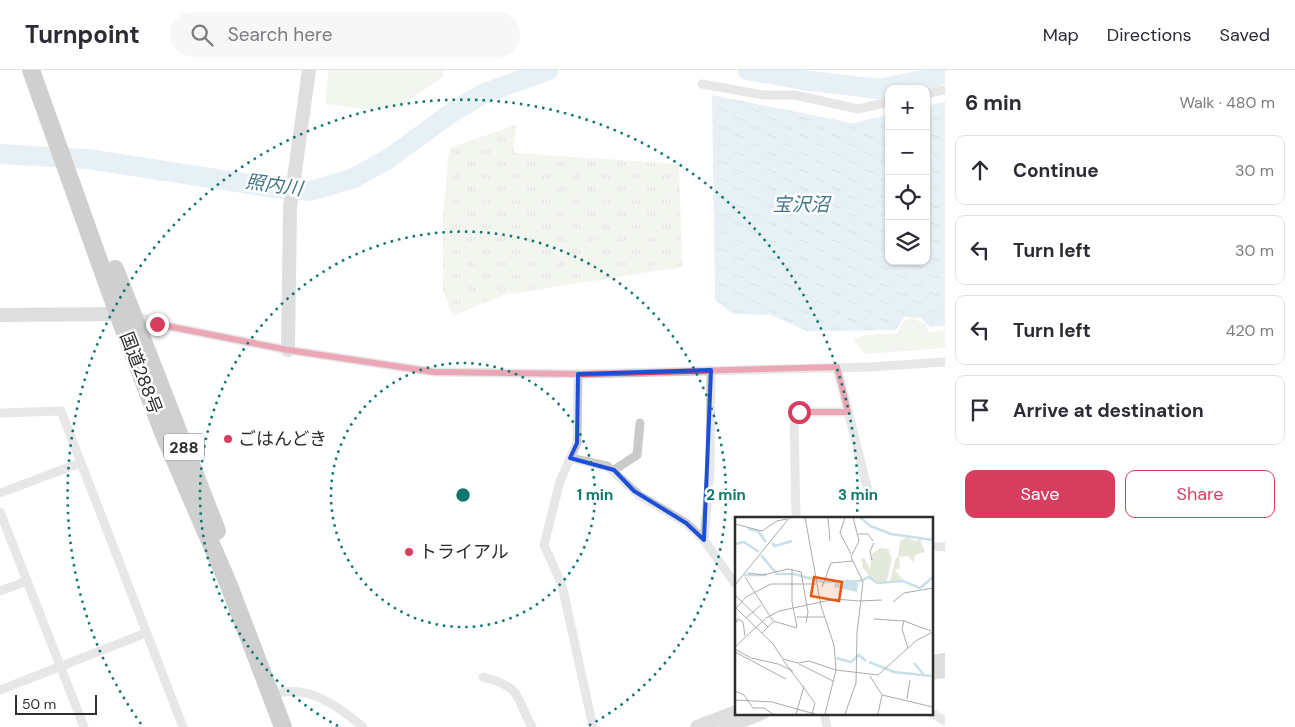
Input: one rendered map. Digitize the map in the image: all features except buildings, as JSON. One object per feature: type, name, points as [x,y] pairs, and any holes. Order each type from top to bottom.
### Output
[{"type":"highway","name":"国道288号","points":[[31,70],[61,134]]},
{"type":"highway","name":"国道288号","points":[[42,70],[61,134],[125,314],[275,694],[283,727]]},
{"type":"highway","name":"国道288号","points":[[275,694],[294,727]]},
{"type":"street","points":[[288,350],[291,200],[309,70]]},
{"type":"street","points":[[702,84],[764,95],[795,95],[829,101],[858,109],[885,103]]},
{"type":"street","points":[[930,93],[945,90]]},
{"type":"street","points":[[0,315],[125,314],[157,324],[288,350],[434,372],[578,374],[945,362]]},
{"type":"street","points":[[837,367],[870,499]]},
{"type":"street","points":[[704,540],[710,472],[711,370]]},
{"type":"street","points":[[578,374],[577,443],[560,481],[544,546],[562,585],[593,727]]},
{"type":"street","points":[[0,413],[61,410],[183,727]]},
{"type":"street","points":[[796,517],[794,417],[799,412],[848,412]]},
{"type":"street","points":[[614,470],[637,455],[640,424]]},
{"type":"street","points":[[570,458],[603,464],[614,470],[634,491],[686,523],[704,540],[735,584]]},
{"type":"street","points":[[0,493],[80,463]]},
{"type":"street","points":[[0,512],[84,727]]},
{"type":"street","points":[[932,546],[945,547]]},
{"type":"street","points":[[0,591],[27,581]]},
{"type":"street","points":[[0,690],[146,633]]},
{"type":"street","points":[[932,662],[945,660]]},
{"type":"street","points":[[932,673],[945,671]]},
{"type":"street","points":[[483,677],[503,682],[512,688],[532,727]]},
{"type":"street","points":[[275,694],[304,692],[322,698],[343,710],[363,727]]},
{"type":"street","points":[[697,727],[735,712]]},
{"type":"street","points":[[726,727],[759,714]]},
{"type":"street","points":[[824,714],[826,727]]},
{"type":"street","points":[[932,714],[945,721]]},
{"type":"highlighted area","points":[[711,370],[704,540],[686,523],[634,491],[614,470],[570,458],[577,443],[578,374]]},
{"type":"green space","points":[[329,70],[443,70],[443,77],[399,107],[369,110],[325,104]]},
{"type":"green space","points":[[516,125],[514,153],[679,164],[682,267],[503,295],[453,316],[443,289],[443,217],[449,148]]},
{"type":"green space","points":[[913,318],[926,325],[929,333],[945,330],[945,348],[865,354],[854,340],[863,335],[897,333],[903,323]]},
{"type":"water","name":"宝沢沼","points":[[712,95],[852,123],[885,116],[885,265],[930,265],[930,105],[945,102],[945,326],[930,327],[921,318],[904,317],[896,330],[807,331],[771,315],[733,314],[715,300]]},
{"type":"waterway","name":"照内川","points":[[0,154],[88,159],[274,188],[310,191],[352,179],[388,159],[454,111],[485,93],[549,70]]},
{"type":"waterway","name":"照内川","points":[[747,70],[803,80],[879,89],[933,78],[945,73]]},
{"type":"place","name":"ごはんどき","points":[[228,439]]},
{"type":"place","name":"トライアル","points":[[409,552]]},
{"type":"route","points":[[157,324],[288,350],[434,372],[578,374],[837,367],[848,412],[799,412]]}]
